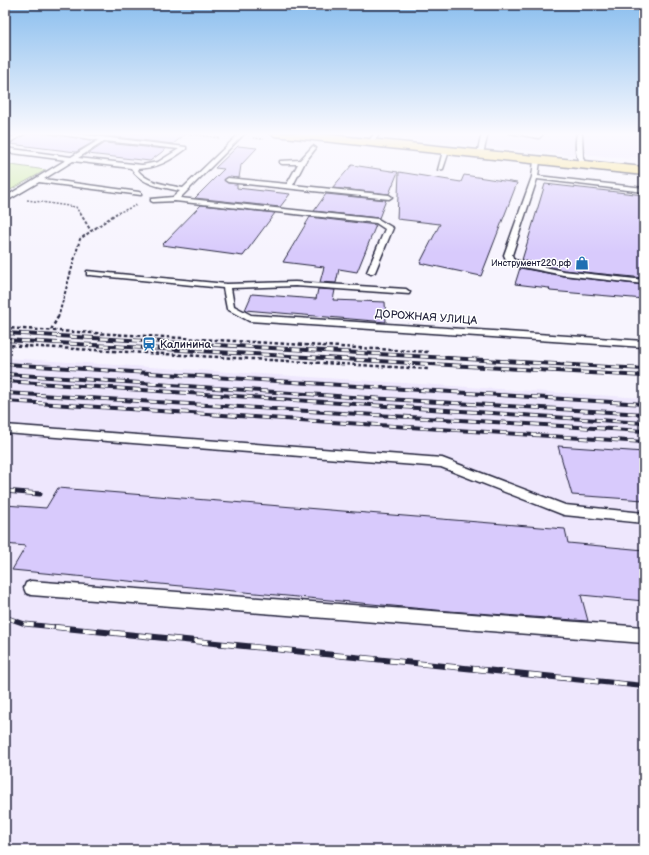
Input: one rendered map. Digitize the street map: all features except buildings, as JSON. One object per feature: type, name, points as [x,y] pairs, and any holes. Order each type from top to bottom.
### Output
[{"type":"lane","points":[[7,199],[48,173]]},
{"type":"lane","points":[[135,173],[144,180],[184,190]]},
{"type":"lane","points":[[175,199],[202,173]]},
{"type":"lane","points":[[288,186],[296,173]]},
{"type":"lane","points":[[535,173],[508,255],[511,262],[563,273],[644,282]]},
{"type":"lane","points":[[535,176],[644,190]]},
{"type":"lane","points":[[37,180],[139,194]]},
{"type":"lane","points":[[228,180],[389,197]]},
{"type":"lane","points":[[153,200],[175,199],[378,221],[389,228],[371,272]]},
{"type":"lane","points":[[90,273],[227,286],[295,284],[406,292]]},
{"type":"lane","name":"ДОРОЖНАЯ УЛИЦА","points":[[227,286],[230,307],[249,318],[644,344]]},
{"type":"lane","points":[[5,428],[442,463],[564,510],[644,518]]},
{"type":"lane","points":[[31,588],[644,635]]},
{"type":"path","points":[[7,199],[76,208],[91,231]]},
{"type":"path","points":[[51,330],[57,321],[80,239],[118,212],[153,200]]},
{"type":"path","points":[[5,328],[429,352]]},
{"type":"path","points":[[5,345],[429,369]]},
{"type":"shaded area","points":[[5,358],[644,398],[644,850],[5,850]]},
{"type":"green space","points":[[5,173],[41,173],[5,193]]},
{"type":"railway","points":[[5,333],[644,369]]},
{"type":"railway","points":[[5,340],[644,376]]},
{"type":"railway","points":[[5,364],[644,404]]},
{"type":"railway","points":[[5,374],[352,397],[644,414]]},
{"type":"railway","points":[[5,381],[644,423]]},
{"type":"railway","points":[[5,393],[644,431]]},
{"type":"railway","points":[[5,401],[644,442]]},
{"type":"railway","points":[[5,491],[40,494]]},
{"type":"railway","points":[[5,617],[25,624],[55,627]]},
{"type":"railway","points":[[55,627],[65,628]]},
{"type":"railway","points":[[55,627],[644,686]]},
{"type":"place","name":"Инструмент220.рф","points":[[582,263]]},
{"type":"place","name":"Калинина","points":[[149,344]]}]
